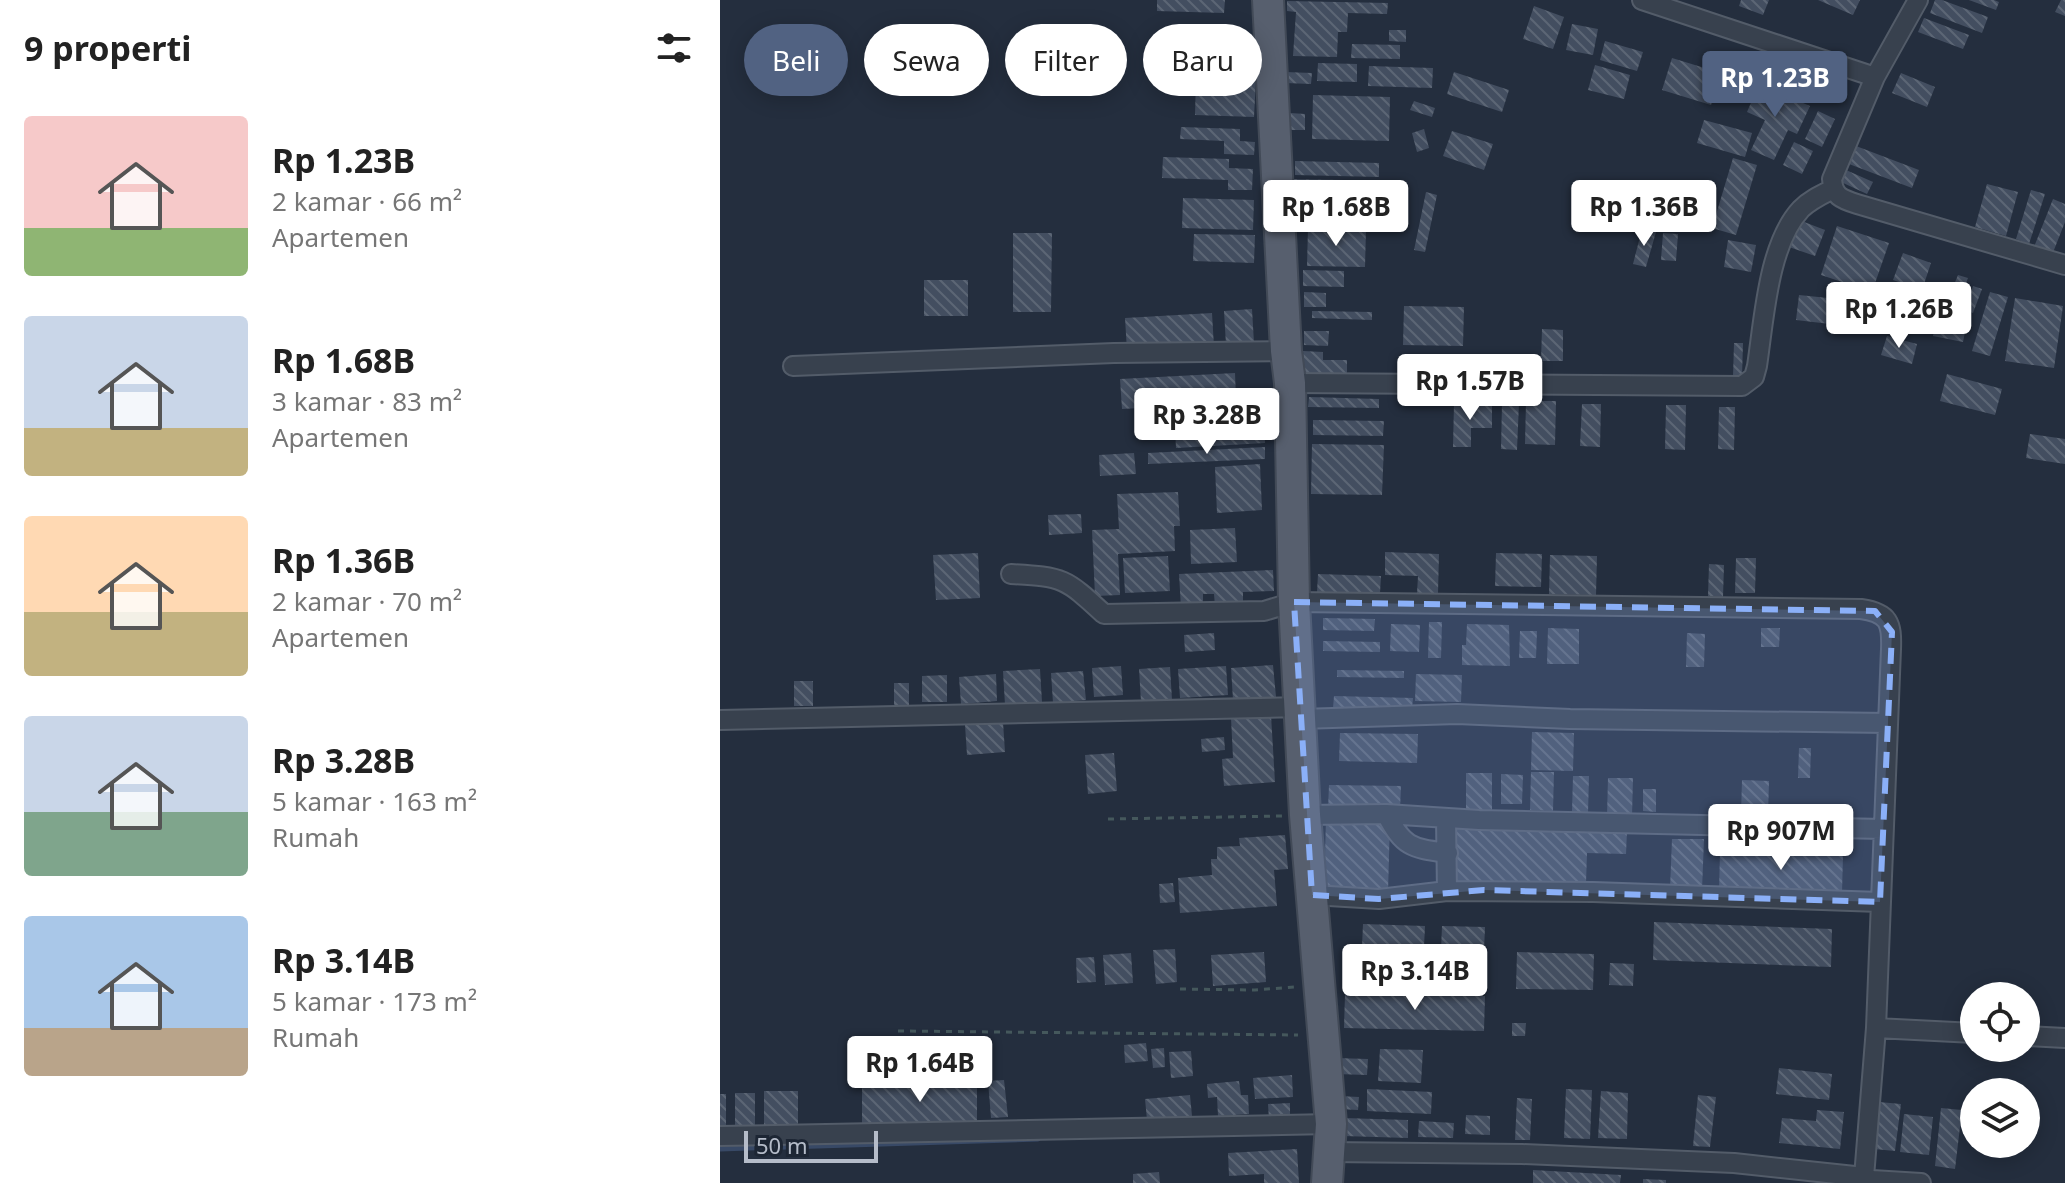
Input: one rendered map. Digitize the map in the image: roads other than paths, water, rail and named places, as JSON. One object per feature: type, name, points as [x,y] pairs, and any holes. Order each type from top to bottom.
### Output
[{"type":"main road","points":[[1268,0],[1290,383],[1294,602],[1305,815],[1329,1138],[1327,1183]]},
{"type":"street","points":[[1642,0],[1875,77]]},
{"type":"street","points":[[1918,0],[1875,77],[1832,179],[1833,189],[1840,198],[1848,201],[2065,265]]},
{"type":"street","points":[[1290,383],[1742,386],[1754,377],[1757,366],[1769,288],[1782,239],[1798,212],[1813,198],[1833,189]]},
{"type":"street","points":[[793,366],[1114,353],[1286,351]]},
{"type":"street","points":[[1011,574],[1047,576],[1068,581],[1104,614],[1264,611],[1294,602],[1861,609],[1875,611],[1886,618],[1892,632],[1869,1180]]},
{"type":"street","points":[[720,720],[1300,713],[1888,723]]},
{"type":"street","points":[[1305,815],[1386,814],[1446,819],[1883,829]]},
{"type":"street","points":[[1386,814],[1396,833],[1415,848],[1448,853]]},
{"type":"street","points":[[1446,819],[1447,891]]},
{"type":"street","points":[[1312,895],[1379,899],[1447,891],[1593,892],[1880,902]]},
{"type":"street","points":[[1876,1028],[1960,1032]]},
{"type":"street","points":[[2040,1037],[2065,1038]]},
{"type":"street","points":[[720,1136],[1329,1138],[1522,1154],[1734,1163],[1869,1180],[1921,1183]]},
{"type":"waterway","points":[[720,1149],[1038,1139]]}]
